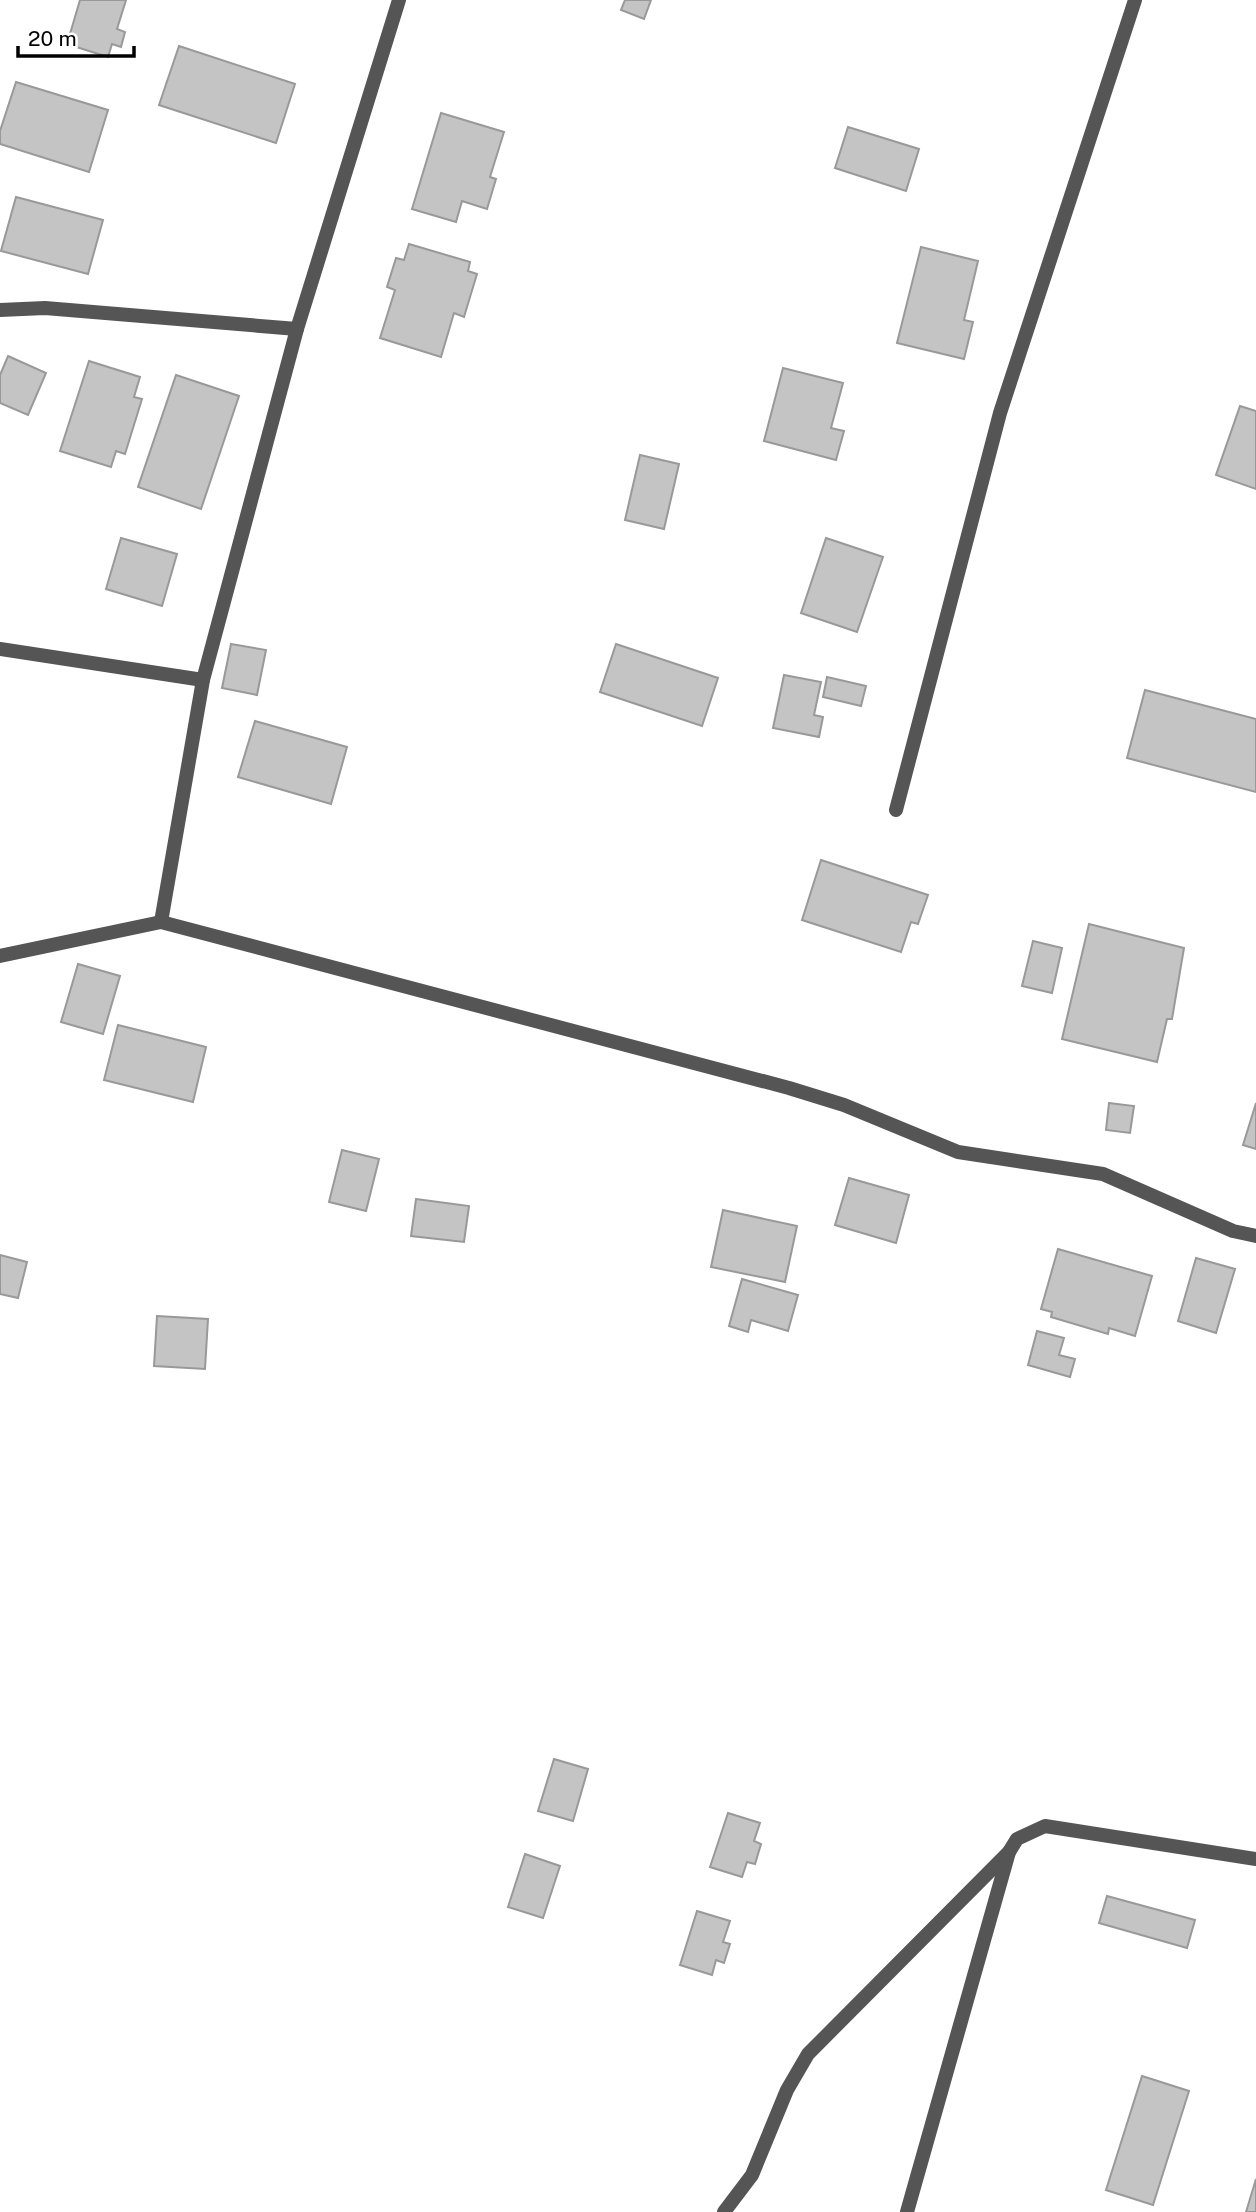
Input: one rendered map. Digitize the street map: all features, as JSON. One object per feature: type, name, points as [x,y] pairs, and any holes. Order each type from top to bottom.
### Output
[{"type":"street","points":[[160,922],[203,680],[297,329],[399,0]]},
{"type":"street","points":[[896,810],[1000,413],[1135,0]]},
{"type":"street","points":[[0,310],[45,308],[297,329]]},
{"type":"street","points":[[0,649],[203,680]]},
{"type":"street","points":[[0,956],[160,922],[789,1088],[844,1105],[958,1152],[1103,1174],[1233,1231],[1256,1236]]},
{"type":"street","points":[[724,2212],[752,2175],[787,2090],[808,2054],[1009,1852],[1017,1839],[1030,1830],[1045,1826],[1256,1859]]},
{"type":"street","points":[[907,2212],[1009,1852]]},
{"type":"building","points":[[80,0],[126,0],[117,29],[125,32],[121,47],[112,44],[108,57],[67,44]]},
{"type":"building","points":[[625,0],[651,0],[644,19],[621,10]]},
{"type":"building","points":[[179,46],[295,84],[276,143],[159,105]]},
{"type":"building","points":[[16,82],[108,110],[89,172],[0,144],[0,131]]},
{"type":"building","points":[[441,113],[504,132],[490,177],[496,179],[487,209],[462,201],[456,222],[412,209]]},
{"type":"building","points":[[848,127],[919,149],[906,191],[835,168]]},
{"type":"building","points":[[16,197],[103,220],[88,274],[1,251]]},
{"type":"building","points":[[409,244],[470,262],[468,271],[477,274],[464,317],[454,313],[441,357],[380,338],[395,290],[387,287],[396,258],[404,260]]},
{"type":"building","points":[[921,247],[978,261],[964,320],[973,322],[964,359],[897,343]]},
{"type":"building","points":[[8,356],[46,373],[28,415],[0,403],[0,375]]},
{"type":"building","points":[[89,361],[140,377],[134,397],[142,399],[125,454],[116,451],[111,467],[60,451]]},
{"type":"building","points":[[783,368],[843,383],[831,428],[844,431],[836,460],[764,441]]},
{"type":"building","points":[[176,375],[239,396],[201,509],[138,487]]},
{"type":"building","points":[[1240,406],[1256,411],[1256,489],[1216,475]]},
{"type":"building","points":[[640,455],[679,464],[664,529],[625,520]]},
{"type":"building","points":[[121,538],[177,554],[162,606],[106,589]]},
{"type":"building","points":[[826,538],[883,557],[857,632],[801,613]]},
{"type":"building","points":[[231,644],[266,650],[257,695],[222,688]]},
{"type":"building","points":[[616,644],[718,678],[702,726],[600,692]]},
{"type":"building","points":[[784,675],[821,682],[814,715],[823,717],[819,737],[773,728]]},
{"type":"building","points":[[827,677],[866,686],[861,706],[823,697]]},
{"type":"building","points":[[1145,690],[1256,719],[1256,792],[1127,758]]},
{"type":"building","points":[[255,721],[347,747],[331,804],[238,777]]},
{"type":"building","points":[[821,860],[928,895],[918,924],[911,922],[901,952],[802,920]]},
{"type":"building","points":[[1089,924],[1184,948],[1172,1019],[1167,1019],[1157,1062],[1062,1039]]},
{"type":"building","points":[[1033,941],[1062,948],[1052,993],[1022,986]]},
{"type":"building","points":[[78,964],[120,976],[103,1034],[61,1022]]},
{"type":"building","points":[[118,1025],[206,1047],[193,1102],[104,1080]]},
{"type":"building","points":[[1109,1103],[1134,1106],[1130,1133],[1106,1130]]},
{"type":"building","points":[[1256,1103],[1256,1149],[1243,1145]]},
{"type":"building","points":[[342,1150],[379,1159],[366,1211],[329,1202]]},
{"type":"building","points":[[849,1178],[909,1195],[896,1243],[835,1225]]},
{"type":"building","points":[[416,1199],[469,1206],[464,1242],[411,1236]]},
{"type":"building","points":[[723,1210],[797,1226],[785,1282],[711,1267]]},
{"type":"building","points":[[1058,1249],[1152,1276],[1135,1336],[1109,1328],[1108,1334],[1051,1317],[1052,1312],[1041,1309]]},
{"type":"building","points":[[0,1255],[27,1262],[18,1298],[0,1294]]},
{"type":"building","points":[[1196,1258],[1235,1269],[1216,1333],[1178,1321]]},
{"type":"building","points":[[742,1279],[798,1295],[788,1331],[751,1320],[748,1332],[729,1326]]},
{"type":"building","points":[[157,1316],[208,1319],[205,1369],[154,1366]]},
{"type":"building","points":[[1037,1331],[1064,1338],[1059,1355],[1075,1359],[1070,1377],[1028,1365]]},
{"type":"building","points":[[554,1759],[588,1769],[573,1821],[538,1811]]},
{"type":"building","points":[[728,1813],[760,1823],[754,1841],[761,1844],[755,1864],[747,1862],[742,1877],[710,1867]]},
{"type":"building","points":[[525,1854],[560,1866],[543,1918],[508,1907]]},
{"type":"building","points":[[1107,1896],[1195,1920],[1187,1948],[1099,1923]]},
{"type":"building","points":[[697,1911],[730,1921],[723,1942],[730,1944],[724,1963],[716,1960],[712,1975],[680,1965]]},
{"type":"building","points":[[1142,2076],[1189,2091],[1153,2205],[1106,2190]]},
{"type":"building","points":[[1256,2179],[1256,2212],[1246,2212]]}]
